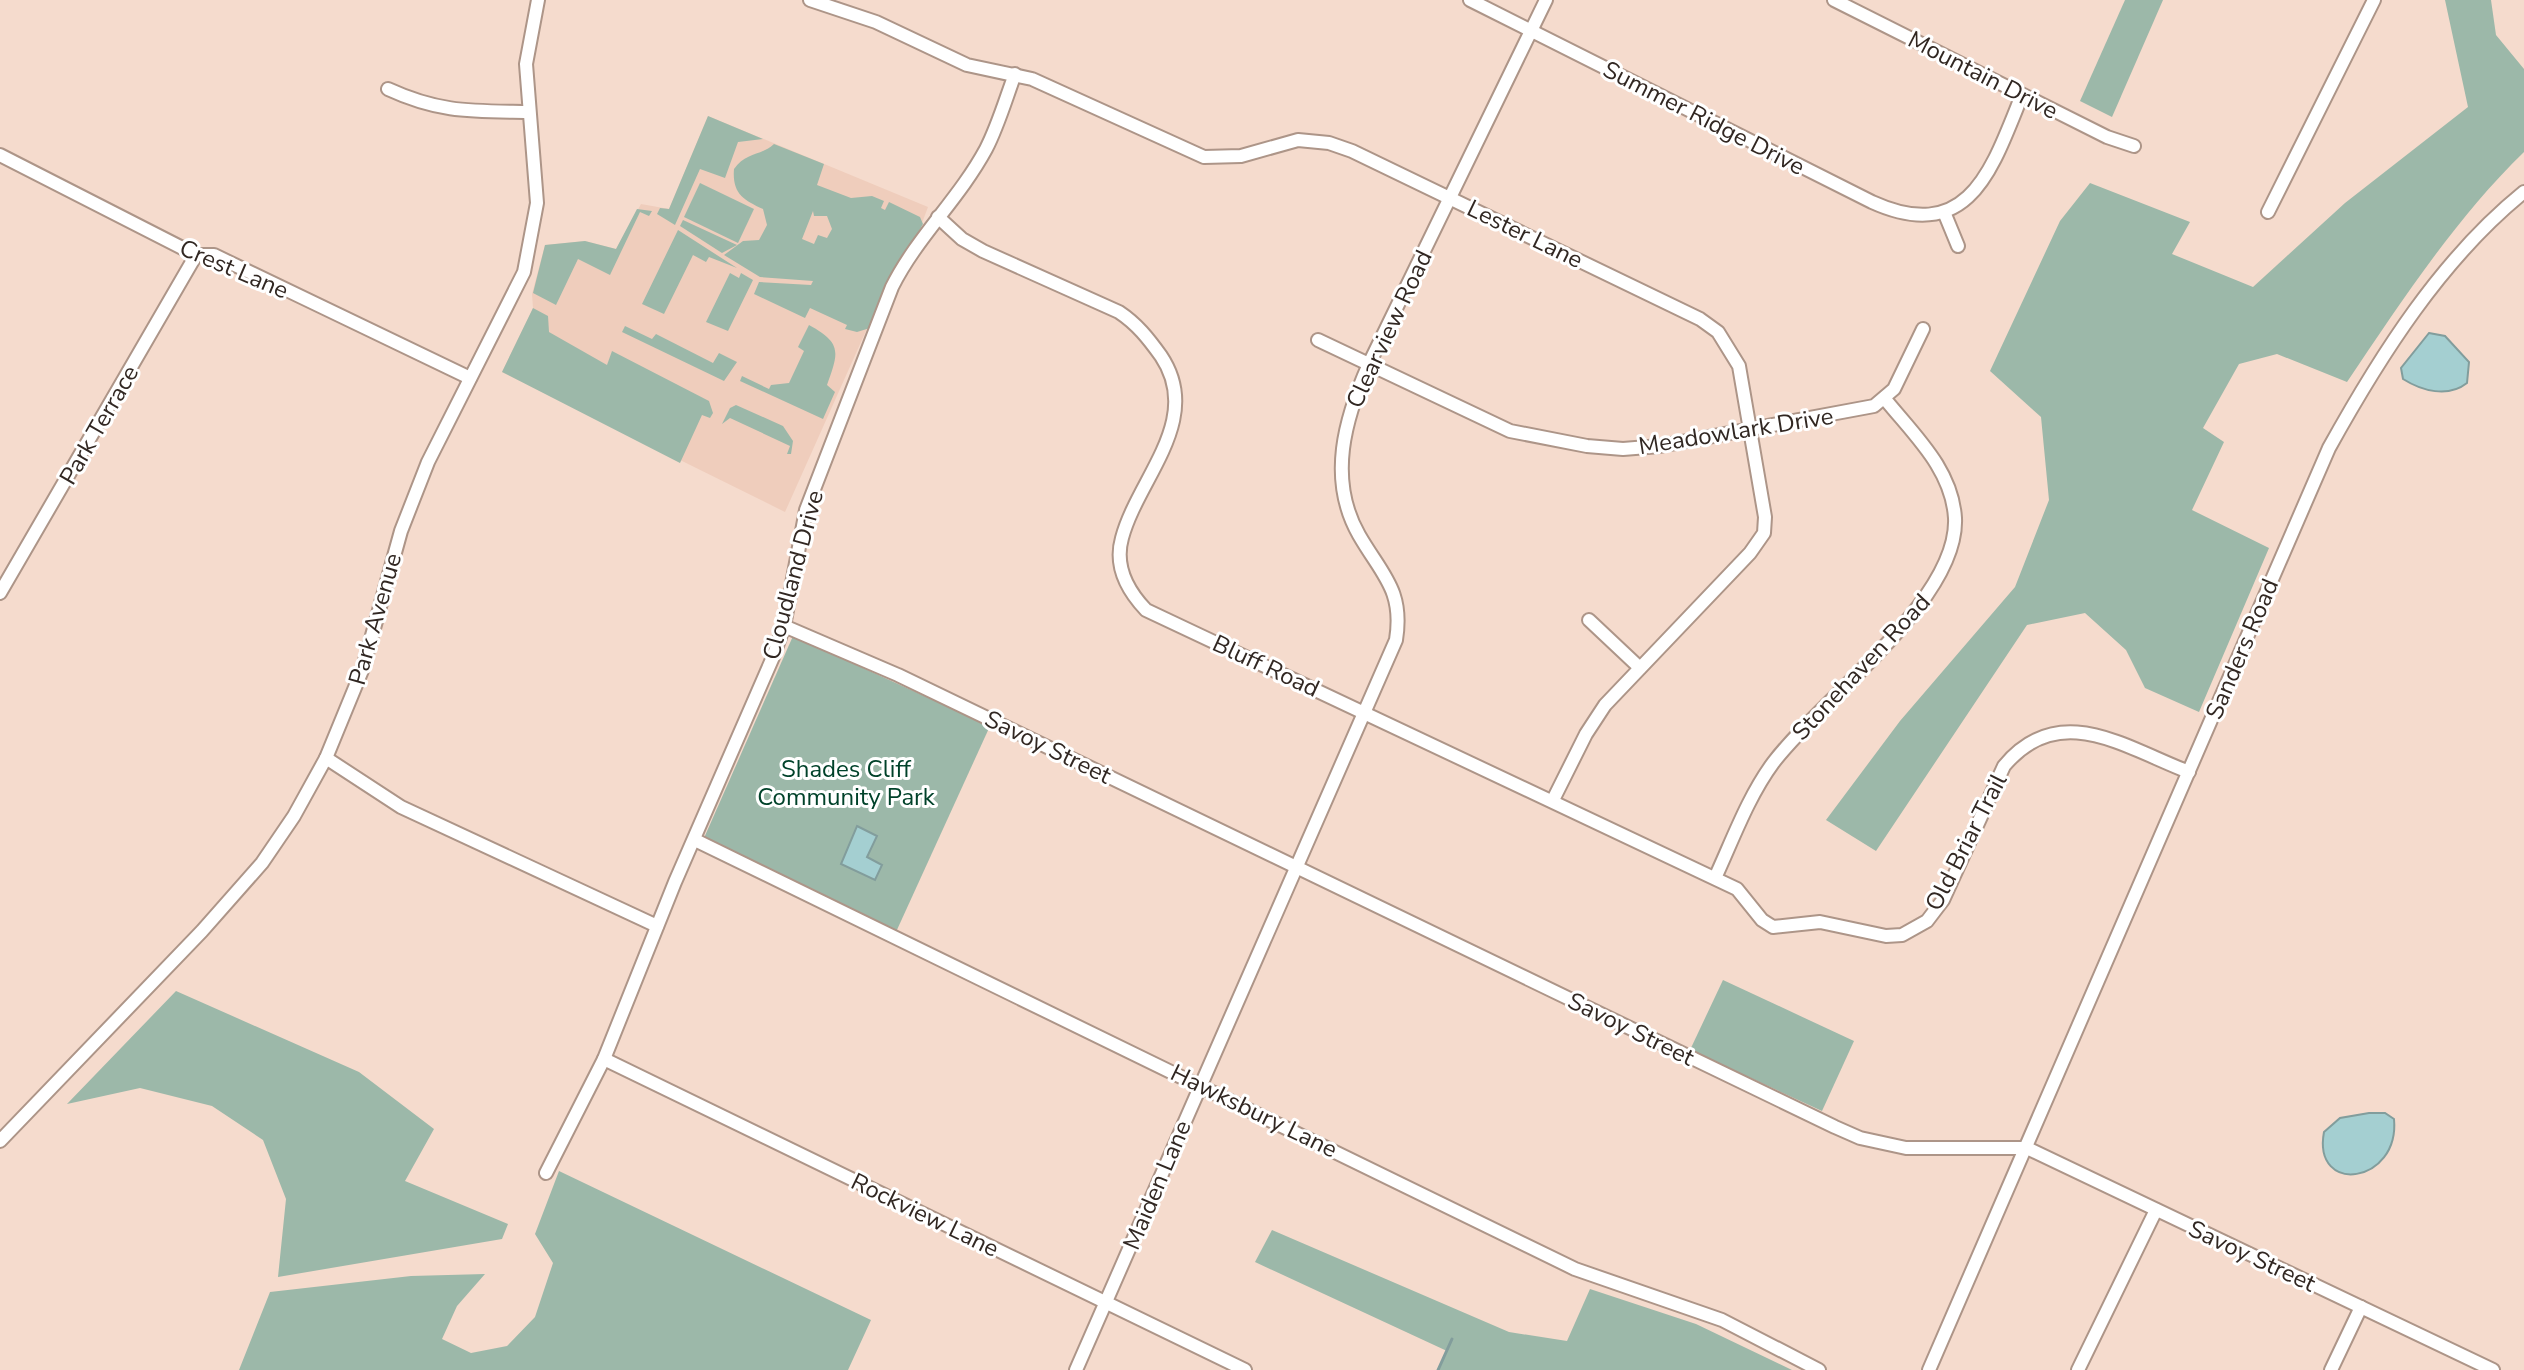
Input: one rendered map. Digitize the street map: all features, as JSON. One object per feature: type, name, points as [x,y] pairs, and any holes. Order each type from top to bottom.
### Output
[{"type":"street","name":"Park Avenue","points":[[0,1141],[202,931],[262,863],[294,816],[326,758],[363,668],[401,531],[428,462],[516,294],[532,239],[537,203],[526,64],[538,0]]},
{"type":"street","name":"Lester Lane","points":[[810,0],[876,22],[967,65],[989,72],[1015,74],[1046,84],[1204,157],[1241,156],[1289,141],[1321,141],[1352,151],[1700,319],[1718,332],[1739,366],[1765,517],[1760,541],[1640,668],[1592,725],[1553,800]]},
{"type":"street","name":"Summer Ridge Drive","points":[[1470,0],[1892,211],[1910,216],[1944,212]]},
{"type":"street","name":"Clearview Road","points":[[1296,868],[1396,640],[1398,624],[1395,591],[1357,531],[1343,486],[1341,454],[1345,426],[1369,364],[1546,0]]},
{"type":"street","name":"Mountain Drive","points":[[1834,0],[2107,137],[2134,146]]},
{"type":"street","points":[[1863,14],[1870,0]]},
{"type":"street","points":[[2268,212],[2374,0]]},
{"type":"street","name":"Cloudland Drive","points":[[546,1173],[604,1059],[784,626],[806,510],[892,287],[909,254],[987,148],[1015,74]]},
{"type":"street","points":[[388,89],[422,105],[452,111],[528,112]]},
{"type":"street","points":[[1958,246],[1944,212],[1969,197],[1984,182],[2022,95]]},
{"type":"street","name":"Crest Lane","points":[[0,155],[196,255],[214,255],[470,378]]},
{"type":"street","name":"Sanders Road","points":[[1929,1370],[2298,516],[2348,414],[2396,339],[2463,250],[2524,192]]},
{"type":"street","name":"Bluff Road","points":[[938,217],[962,239],[983,251],[1119,312],[1135,323],[1166,364],[1176,394],[1173,426],[1121,540],[1121,573],[1131,594],[1146,610],[1737,889],[1773,927],[1820,922],[1872,935]]},
{"type":"street","name":"Park Terrace","points":[[0,593],[196,255]]},
{"type":"street","points":[[1885,399],[1898,382],[1923,329]]},
{"type":"street","name":"Meadowlark Drive","points":[[1318,340],[1510,431],[1547,441],[1623,449],[1863,410],[1885,399]]},
{"type":"street","name":"Stonehaven Road","points":[[1715,878],[1760,781],[1790,743],[1926,599],[1951,551],[1955,518],[1938,467],[1885,399]]},
{"type":"street","points":[[1589,620],[1640,668]]},
{"type":"street","name":"Savoy Street","points":[[784,626],[898,675],[1860,1138],[1926,1150],[2027,1148],[2493,1370]]},
{"type":"street","name":"Old Briar Trail","points":[[1872,935],[1902,935],[1927,921],[1943,900],[2004,766],[2019,748],[2035,737],[2058,730],[2087,732],[2189,772]]},
{"type":"street","points":[[326,758],[401,807],[657,926]]},
{"type":"street","name":"Hawksbury Lane","points":[[695,840],[1575,1269],[1722,1320],[1819,1370]]},
{"type":"street","name":"Maiden Lane","points":[[1076,1370],[1296,868]]},
{"type":"street","name":"Rockview Lane","points":[[604,1059],[1245,1370]]},
{"type":"street","points":[[2078,1370],[2156,1210]]},
{"type":"street","points":[[2331,1370],[2361,1307]]},
{"type":"shaded area","points":[[708,116],[928,207],[919,231],[882,295],[785,512],[502,372],[533,308],[532,294],[545,245],[585,241],[616,249],[641,204],[669,209]]},
{"type":"green space","points":[[2125,0],[2163,0],[2112,117],[2080,101]]},
{"type":"green space","points":[[2445,0],[2491,0],[2496,35],[2524,69],[2524,152],[2452,233],[2347,382],[2277,354],[2239,364],[2203,428],[2224,442],[2192,510],[2269,548],[2199,712],[2145,688],[2126,650],[2085,613],[2027,625],[1876,851],[1826,820],[1900,721],[2015,587],[2049,500],[2041,417],[1990,371],[2060,221],[2090,183],[2190,222],[2172,254],[2253,287],[2345,203],[2468,107]]},
{"type":"green space","points":[[708,116],[763,139],[738,142],[725,178],[700,169],[675,225],[657,214],[660,208],[669,209]]},
{"type":"green space","points":[[774,144],[824,164],[817,185],[851,198],[872,196],[884,201],[881,208],[885,210],[889,202],[920,217],[923,224],[882,295],[870,328],[857,332],[845,329],[847,325],[810,308],[805,318],[754,294],[759,282],[811,285],[813,281],[760,277],[724,255],[743,241],[759,240],[767,225],[763,209],[745,199],[737,190],[734,169],[743,160]],"holes":[[[813,211],[814,216],[827,216],[832,229],[827,238],[818,235],[814,244],[802,239]]]},
{"type":"green space","points":[[700,183],[754,209],[738,243],[684,217]]},
{"type":"green space","points":[[637,209],[652,211],[649,216],[640,212],[610,275],[578,259],[556,305],[533,293],[545,245],[585,241],[616,249]]},
{"type":"green space","points":[[683,220],[737,245],[722,253],[680,226]]},
{"type":"green space","points":[[678,230],[737,268],[709,257],[706,262],[693,255],[664,314],[642,304]]},
{"type":"green space","points":[[730,273],[739,278],[741,273],[753,280],[728,331],[706,322]]},
{"type":"green space","points":[[533,308],[548,316],[549,332],[607,365],[612,351],[709,401],[713,413],[710,418],[702,415],[680,463],[502,372]]},
{"type":"green space","points":[[809,325],[827,337],[835,349],[827,385],[835,392],[823,419],[740,381],[742,376],[769,389],[771,385],[789,383],[804,351],[798,347]]},
{"type":"green space","points":[[625,326],[652,339],[656,334],[713,363],[719,353],[737,362],[724,381],[622,332]]},
{"type":"green space","points":[[736,405],[783,426],[793,441],[791,454],[787,454],[790,446],[730,418],[722,424],[730,408]]},
{"type":"green space","name":"Shades Cliff Community Park","points":[[793,636],[990,726],[896,932],[704,838]]},
{"type":"green space","points":[[1723,980],[1854,1041],[1822,1111],[1690,1050]]},
{"type":"green space","points":[[176,991],[359,1072],[434,1129],[405,1181],[508,1224],[502,1239],[278,1277],[286,1199],[263,1140],[212,1106],[140,1088],[67,1104]]},
{"type":"green space","points":[[559,1171],[871,1320],[848,1370],[239,1370],[270,1292],[411,1276],[485,1274],[457,1306],[442,1339],[471,1353],[507,1346],[535,1317],[553,1263],[535,1234]]},
{"type":"green space","points":[[1272,1230],[1509,1332],[1567,1341],[1590,1289],[1696,1324],[1792,1370],[1437,1370],[1447,1351],[1255,1262]]},
{"type":"water","points":[[2429,333],[2445,336],[2469,362],[2467,383],[2460,388],[2435,391],[2403,379],[2401,368]]},
{"type":"water","points":[[857,826],[877,836],[867,857],[882,865],[875,880],[841,864]]},
{"type":"water","points":[[2385,1113],[2394,1119],[2392,1141],[2384,1157],[2371,1169],[2357,1174],[2342,1173],[2331,1166],[2324,1152],[2324,1132],[2340,1118]]},
{"type":"waterway","points":[[1438,1370],[1452,1339]]}]
